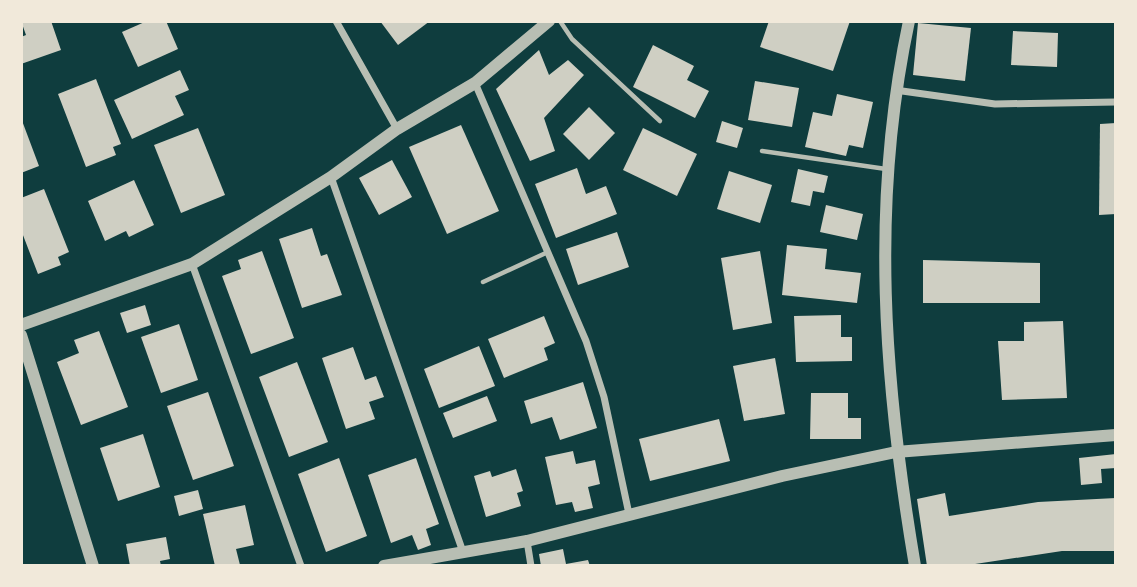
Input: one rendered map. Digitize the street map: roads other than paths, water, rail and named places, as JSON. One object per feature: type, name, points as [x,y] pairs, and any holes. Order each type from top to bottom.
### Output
[{"type":"street","points":[[337,21],[397,129]]},
{"type":"street","points":[[21,325],[192,264],[331,177],[397,129],[475,83],[549,21]]},
{"type":"street","points":[[908,21],[895,90],[887,169],[884,283],[896,452],[915,566]]},
{"type":"street","points":[[475,83],[586,341],[604,397],[629,514]]},
{"type":"street","points":[[895,90],[1025,105],[1116,102]]},
{"type":"street","points":[[331,177],[463,552]]},
{"type":"street","points":[[192,264],[301,566]]},
{"type":"street","points":[[21,335],[93,566]]},
{"type":"street","points":[[384,566],[527,541],[782,476],[896,452],[1116,435]]},
{"type":"street","points":[[527,541],[531,566]]},
{"type":"lane","points":[[560,21],[572,39],[660,121]]},
{"type":"lane","points":[[762,151],[887,169]]},
{"type":"lane","points":[[483,282],[549,252]]}]
